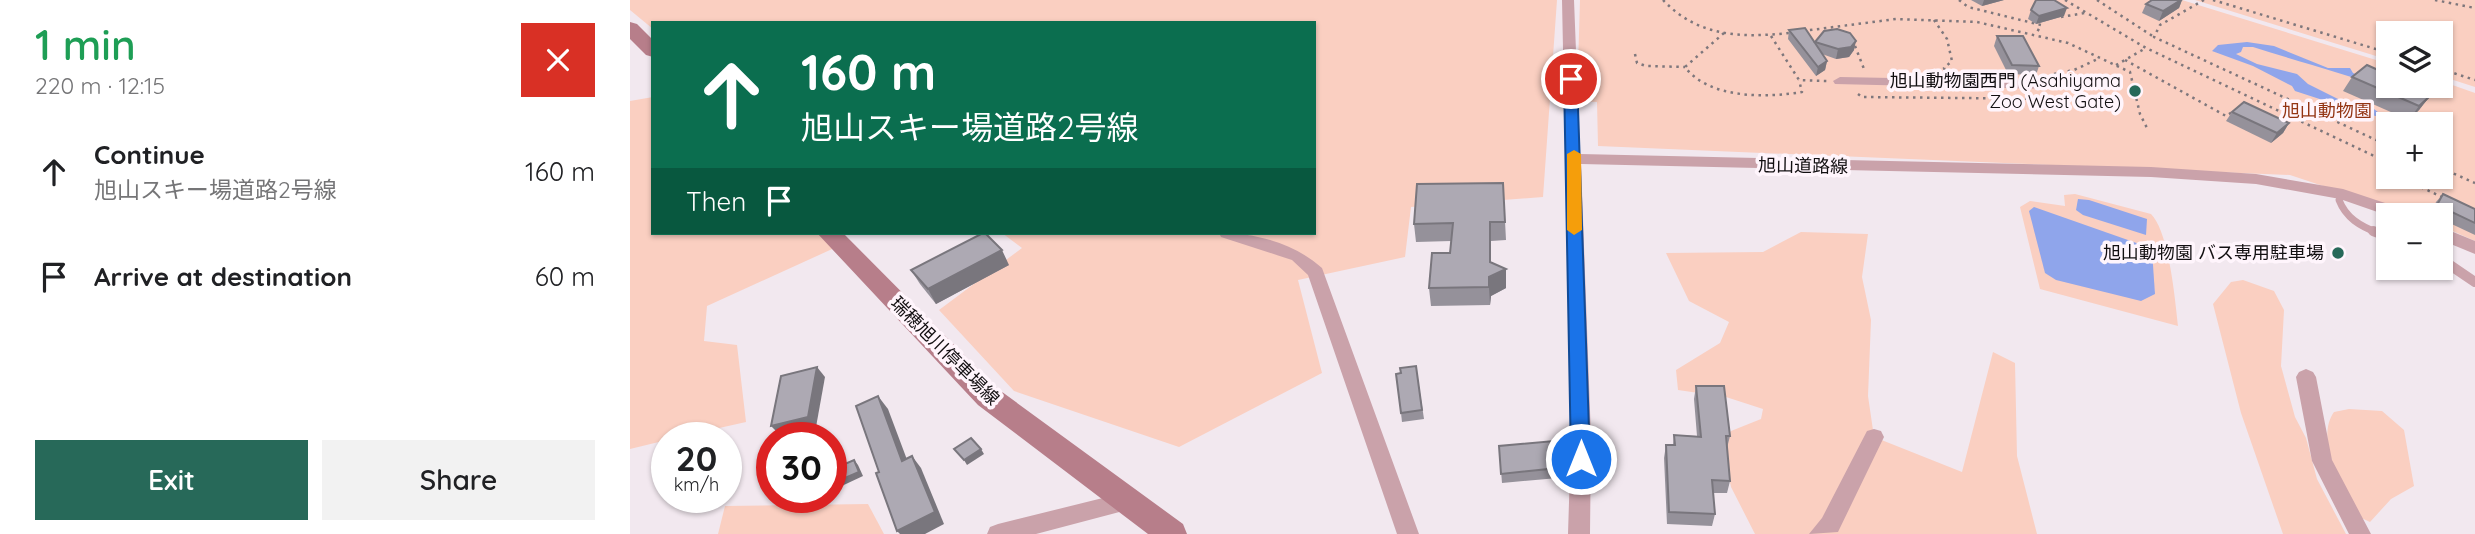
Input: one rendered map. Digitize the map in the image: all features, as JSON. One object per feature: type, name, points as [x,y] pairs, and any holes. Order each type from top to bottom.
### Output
[{"type":"main road","points":[[630,28],[651,49]]},
{"type":"main road","name":"瑞穂旭川停車場線","points":[[831,235],[988,397],[1172,534]]},
{"type":"street","points":[[1568,0],[1581,438],[1579,534]]},
{"type":"street","points":[[1840,82],[2050,85]]},
{"type":"street","name":"旭山道路線","points":[[1574,159],[2151,173],[2277,181],[2343,194],[2376,206]]},
{"type":"street","points":[[1233,235],[1298,256],[1316,272],[1408,534]]},
{"type":"street","points":[[2453,238],[2475,248]]},
{"type":"street","points":[[2305,377],[2322,461],[2360,534]]},
{"type":"street","points":[[1820,534],[1830,525],[1874,437]]},
{"type":"street","points":[[998,534],[1127,501]]},
{"type":"lane","points":[[2343,194],[2339,200],[2342,212],[2358,225],[2376,232]]},
{"type":"lane","points":[[2453,267],[2475,282]]},
{"type":"path","points":[[1663,0],[1684,21],[1724,33],[1771,36],[1896,19],[1977,22],[2036,34],[2067,43],[2130,72],[2140,114],[2147,128]]},
{"type":"path","points":[[1959,0],[1968,7],[2041,24],[2036,34]]},
{"type":"path","points":[[2065,0],[2146,48],[2376,157]]},
{"type":"path","points":[[2097,0],[2154,37],[2376,140]]},
{"type":"path","points":[[2154,37],[2160,25],[2204,0]]},
{"type":"path","points":[[2213,0],[2376,49]]},
{"type":"path","points":[[2435,0],[2475,8]]},
{"type":"path","points":[[2052,20],[2085,13]]},
{"type":"path","points":[[1934,20],[1942,29],[1952,54],[1952,61],[1944,68],[1950,84]]},
{"type":"path","points":[[1635,54],[1637,63],[1646,66],[1685,67],[1724,33]]},
{"type":"path","points":[[1853,42],[1868,82]]},
{"type":"path","points":[[2116,65],[2146,48]]},
{"type":"path","points":[[2125,60],[2154,74],[2197,103],[2226,116],[2235,108],[2246,113]]},
{"type":"path","points":[[1685,67],[1696,80],[1748,94],[1785,96],[1802,93],[1799,80]]},
{"type":"path","points":[[2453,73],[2475,80]]},
{"type":"path","points":[[2453,173],[2475,183]]},
{"type":"path","points":[[2425,189],[2453,202]]},
{"type":"green space","points":[[630,0],[1557,0],[1543,197],[1411,207],[1405,257],[1298,280],[1322,373],[1179,447],[1014,391],[939,310],[1022,248],[1005,235],[1316,235],[1316,21],[651,21],[651,27],[630,10]]},
{"type":"green space","name":"旭山動物園","points":[[1580,0],[2182,0],[2376,60],[2376,98],[2453,98],[2453,85],[2475,93],[2475,241],[2453,231],[2453,203],[2376,204],[2290,175],[1598,146],[1597,102],[1577,101]]},
{"type":"green space","points":[[2195,0],[2475,0],[2475,87],[2453,80],[2453,21],[2376,21],[2376,56]]},
{"type":"green space","points":[[651,97],[651,235],[831,235],[841,245],[707,306],[704,341],[737,345],[746,422],[651,422],[651,444],[630,449],[630,101]]},
{"type":"green space","points":[[2075,194],[2151,214],[2167,250],[2178,326],[2040,289],[2020,207],[2030,201],[2065,206],[2064,195]]},
{"type":"green space","points":[[1801,232],[1868,234],[1862,277],[1871,320],[1868,396],[1874,437],[1962,472],[1993,352],[2015,363],[2017,456],[2037,534],[1755,534],[1731,487],[1722,443],[1731,431],[1761,419],[1763,409],[1726,397],[1678,390],[1676,370],[1720,343],[1729,322],[1689,301],[1666,253],[1763,252]]},
{"type":"green space","points":[[2243,280],[2274,291],[2284,310],[2281,366],[2295,417],[2306,438],[2317,479],[2346,534],[2283,534],[2241,413],[2213,304],[2231,282]]},
{"type":"green space","points":[[2349,409],[2382,411],[2404,430],[2414,486],[2391,499],[2370,522],[2357,516],[2339,479],[2329,450],[2327,436],[2334,412]]},
{"type":"green space","points":[[847,504],[868,504],[884,534],[718,534],[723,513],[742,513],[742,506],[756,506],[756,513],[847,513]]},
{"type":"water","points":[[2247,42],[2274,46],[2328,68],[2350,68],[2353,73],[2376,82],[2376,86],[2253,47],[2243,47],[2241,52],[2236,54],[2257,64],[2297,74],[2308,84],[2348,104],[2374,109],[2378,112],[2376,116],[2364,119],[2335,104],[2295,91],[2292,86],[2253,66],[2212,51],[2218,45]]},
{"type":"water","points":[[2078,199],[2089,200],[2147,219],[2146,235],[2083,215],[2076,210]]},
{"type":"water","points":[[2034,207],[2145,246],[2152,251],[2155,294],[2141,301],[2056,280],[2045,273],[2029,211]]},
{"type":"building","points":[[2036,0],[2054,0],[2067,8],[2039,16],[2031,10]]},
{"type":"building","points":[[2152,0],[2181,0],[2163,11],[2146,4]]},
{"type":"building","points":[[1805,28],[1827,61],[1818,67],[1789,30]]},
{"type":"building","points":[[1837,29],[1850,33],[1856,41],[1851,47],[1838,49],[1815,42],[1824,31]]},
{"type":"building","points":[[1997,36],[2023,36],[2039,66],[2012,65]]},
{"type":"building","points":[[2367,65],[2376,69],[2376,87],[2352,77]]},
{"type":"building","points":[[2401,98],[2428,98],[2419,106]]},
{"type":"building","points":[[2244,102],[2289,123],[2277,133],[2232,112]]},
{"type":"building","points":[[1503,183],[1505,222],[1490,222],[1490,262],[1506,269],[1489,277],[1489,287],[1429,288],[1432,253],[1450,253],[1453,223],[1414,224],[1417,184]]},
{"type":"building","points":[[2443,194],[2475,209],[2475,223],[2453,213],[2453,203],[2438,203]]},
{"type":"building","points":[[979,235],[987,235],[1002,250],[928,289],[911,270]]},
{"type":"building","points":[[1416,366],[1422,410],[1401,413],[1396,374],[1401,373],[1400,368]]},
{"type":"building","points":[[817,367],[808,417],[787,422],[772,422],[781,376]]},
{"type":"building","points":[[1696,386],[1724,386],[1730,436],[1726,436],[1730,481],[1712,480],[1715,514],[1669,512],[1666,445],[1675,445],[1674,435],[1701,437]]},
{"type":"building","points":[[878,396],[902,461],[912,456],[935,512],[897,531],[856,406]]},
{"type":"building","points":[[971,438],[981,449],[964,460],[954,449]]},
{"type":"building","points":[[1554,441],[1558,468],[1501,474],[1499,446]]},
{"type":"building","points":[[854,460],[859,472],[847,477],[847,463]]},
{"type":"slow traffic","points":[[1574,154],[1574,230]]},
{"type":"place","name":"旭山動物園西門 (Asahiyama Zoo West Gate)","points":[[2135,91]]},
{"type":"place","name":"旭山動物園 バス専用駐車場","points":[[2338,253]]},
{"type":"route","points":[[1571,79],[1581,459]]}]
